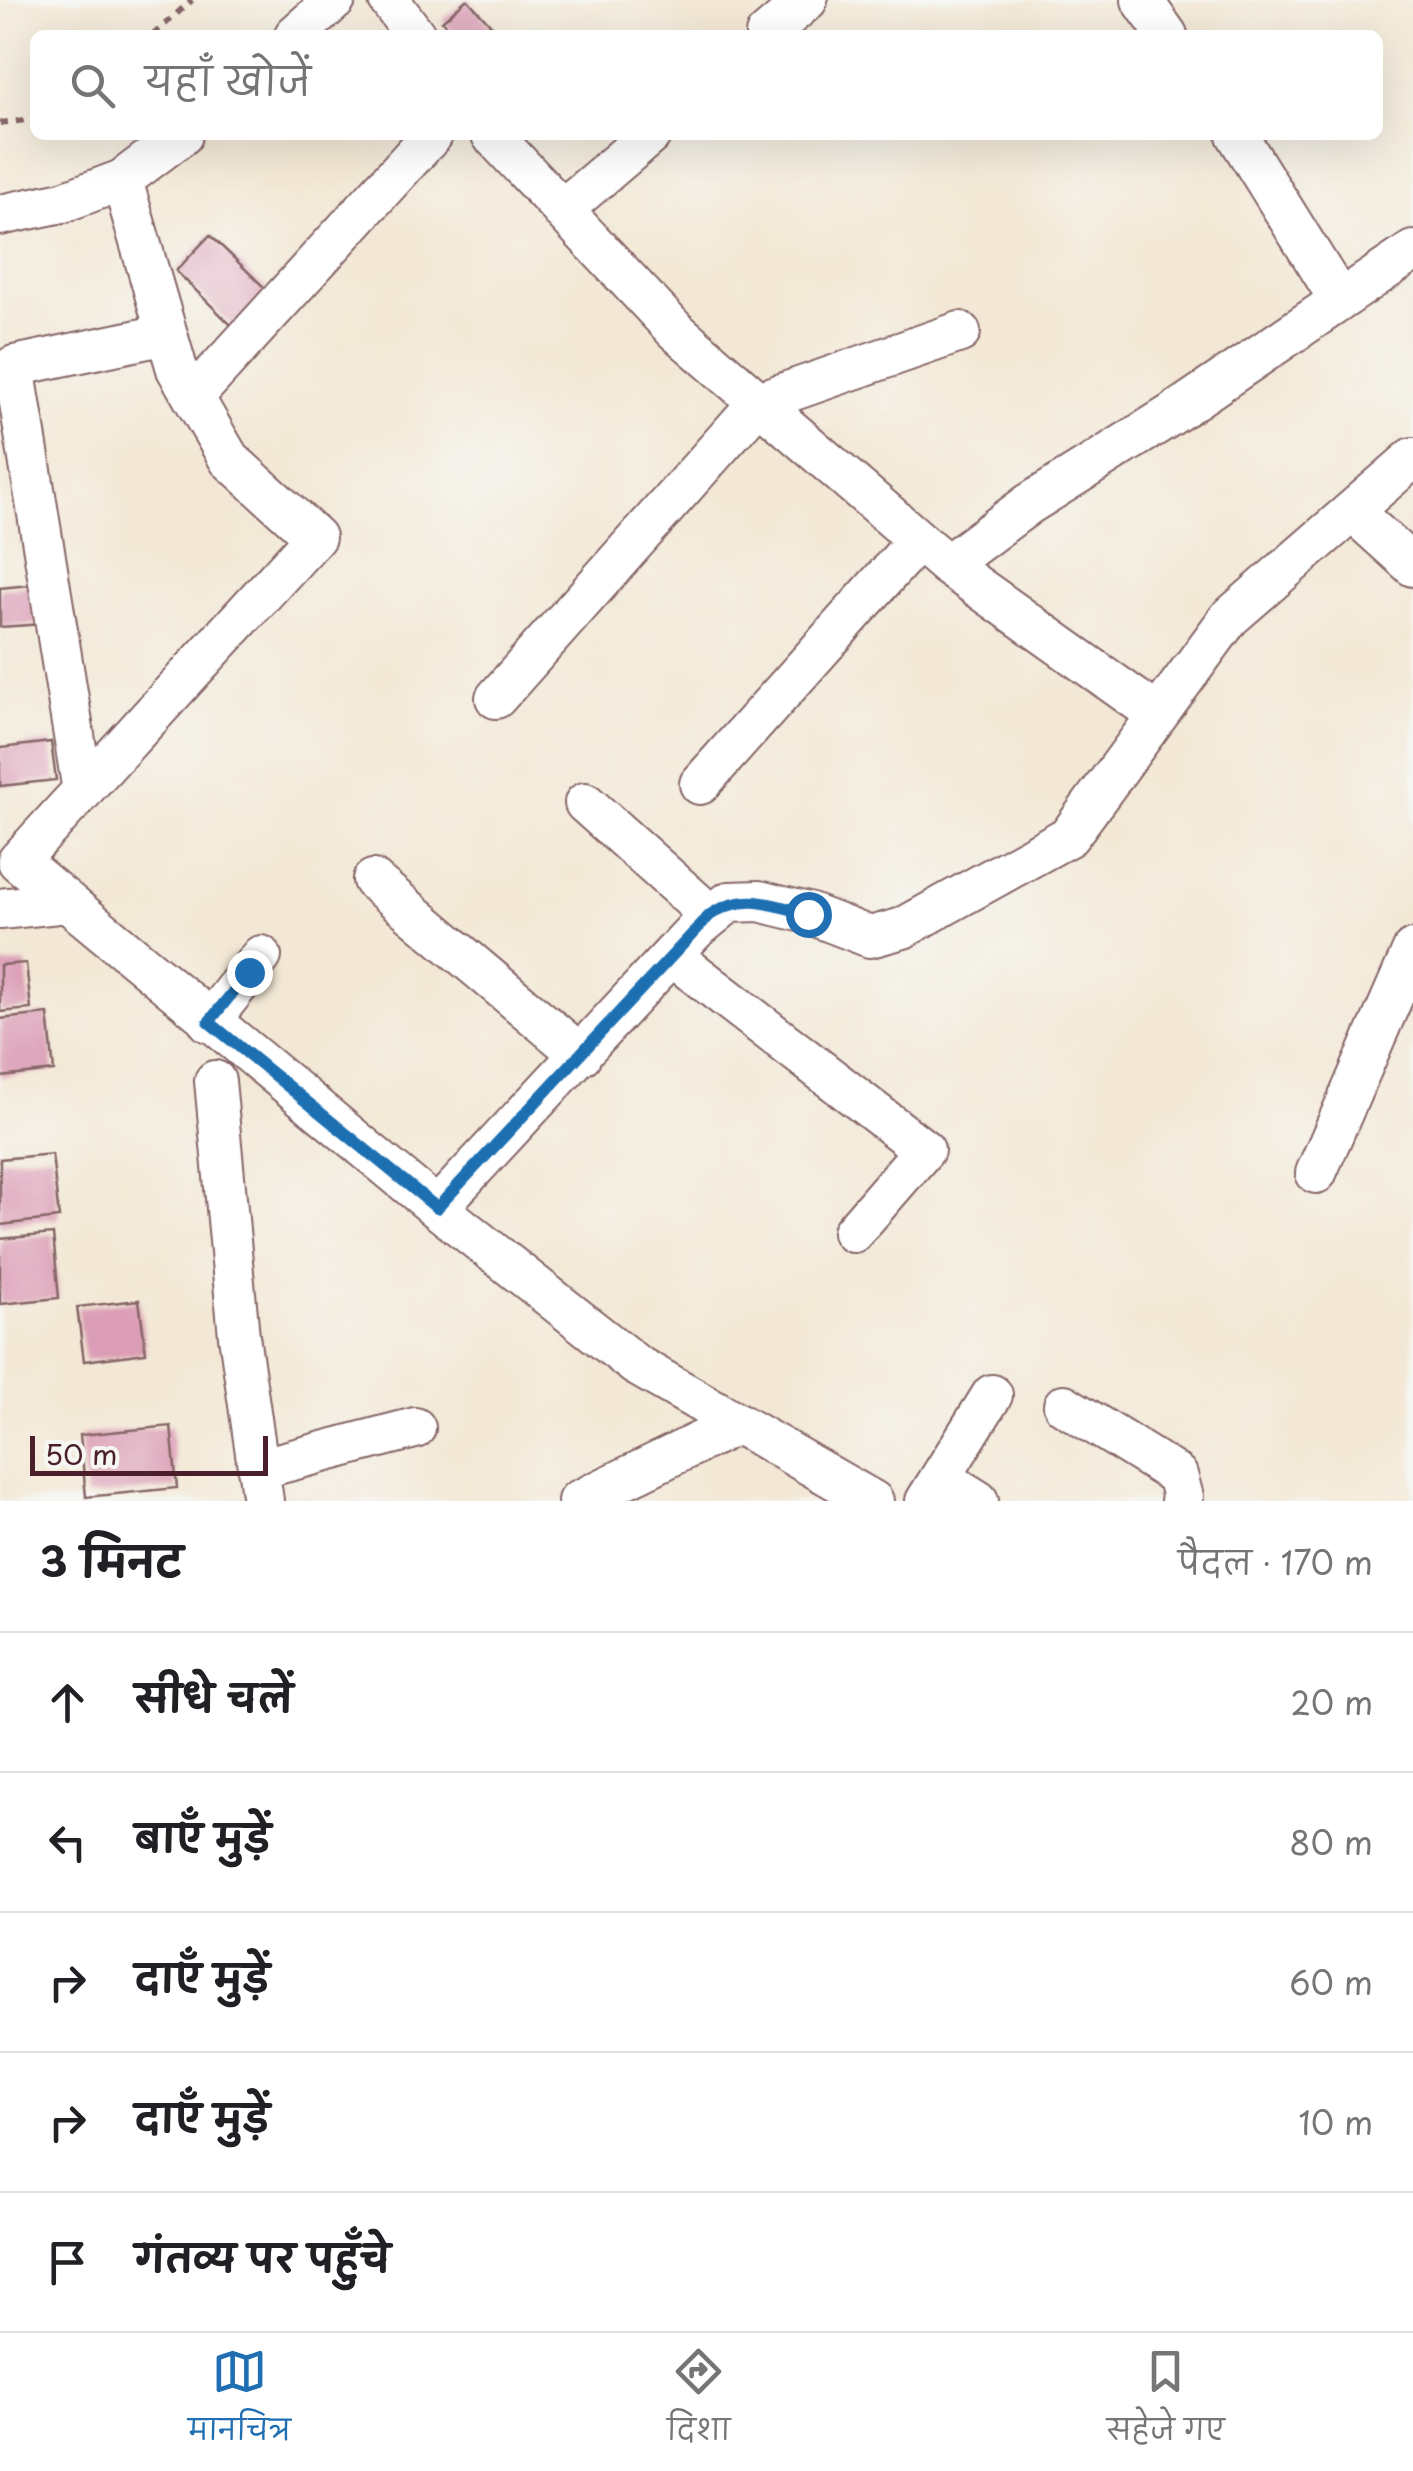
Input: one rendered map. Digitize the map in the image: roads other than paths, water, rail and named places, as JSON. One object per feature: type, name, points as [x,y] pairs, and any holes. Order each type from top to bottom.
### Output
[{"type":"street","points":[[301,30],[335,0]]},
{"type":"street","points":[[388,0],[412,30]]},
{"type":"street","points":[[772,30],[807,0]]},
{"type":"street","points":[[1142,0],[1163,30]]},
{"type":"street","points":[[0,215],[63,202],[122,180],[175,140]]},
{"type":"street","points":[[193,397],[427,140]]},
{"type":"street","points":[[497,140],[675,330],[933,553],[1158,715]]},
{"type":"street","points":[[562,210],[644,140]]},
{"type":"street","points":[[1240,140],[1339,299]]},
{"type":"street","points":[[122,180],[177,369],[229,459],[315,537],[18,861],[437,1208],[636,1365],[873,1501]]},
{"type":"street","points":[[700,784],[933,553],[1029,504],[1168,417],[1413,250]]},
{"type":"street","points":[[496,698],[758,402],[960,332]]},
{"type":"street","points":[[82,791],[14,366],[167,334]]},
{"type":"street","points":[[437,1208],[710,915],[729,902],[758,901],[870,937],[903,928],[1069,836],[1228,618],[1413,458]]},
{"type":"street","points":[[1352,511],[1413,566]]},
{"type":"street","points":[[585,803],[710,915]]},
{"type":"street","points":[[373,880],[581,1055]]},
{"type":"street","points":[[0,909],[68,902]]},
{"type":"street","points":[[1316,1173],[1413,950]]},
{"type":"street","points":[[209,1022],[261,956]]},
{"type":"street","points":[[672,956],[924,1150],[853,1232]]},
{"type":"street","points":[[215,1081],[239,1336],[261,1485],[416,1428]]},
{"type":"street","points":[[978,1501],[934,1490],[992,1395]]},
{"type":"street","points":[[1064,1405],[1178,1475],[1184,1496],[1181,1501]]},
{"type":"street","points":[[578,1501],[737,1424]]}]
